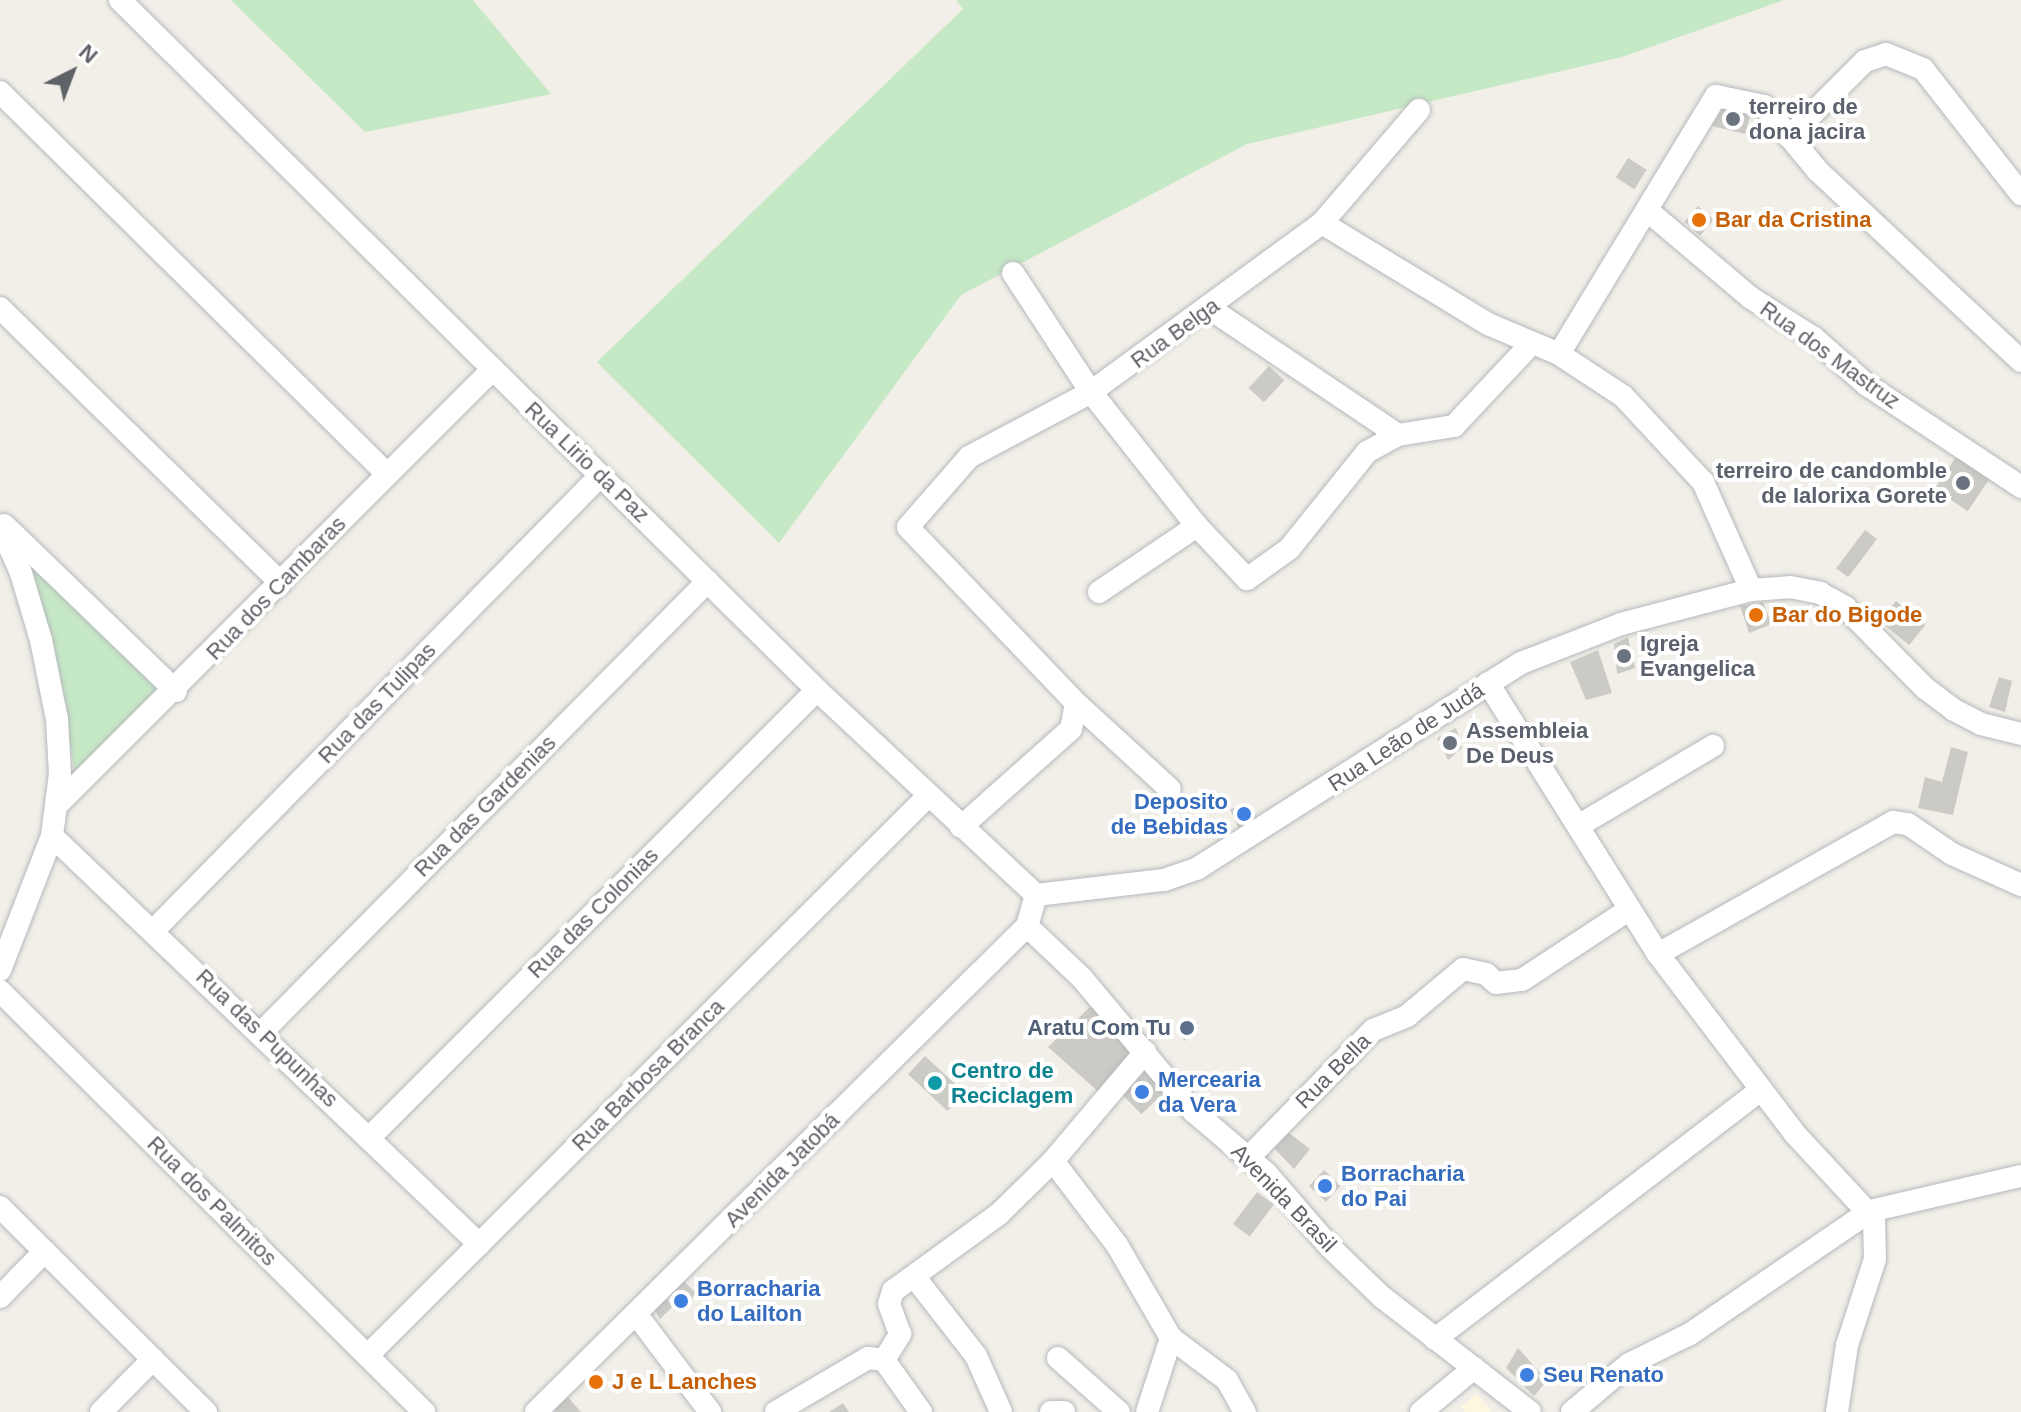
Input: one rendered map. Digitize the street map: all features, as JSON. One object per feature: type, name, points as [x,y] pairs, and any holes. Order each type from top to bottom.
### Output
[{"type":"street","name":"Rua Lirio da Paz","points":[[120,0],[817,690],[1036,895]]},
{"type":"street","points":[[1789,137],[1865,61],[1886,54],[1923,69],[2021,194]]},
{"type":"street","points":[[0,92],[387,474]]},
{"type":"street","points":[[1559,354],[1716,96],[1764,106],[1789,137],[1892,244],[2021,361]]},
{"type":"street","name":"Rua Belga","points":[[1076,703],[908,527],[969,457],[1091,392],[1322,223],[1419,110]]},
{"type":"street","name":"Rua dos Mastruz","points":[[1648,211],[1751,298],[1814,338],[1867,385],[2021,487]]},
{"type":"street","points":[[1322,223],[1488,324],[1559,354],[1623,396],[1695,473],[1722,516],[1751,590]]},
{"type":"street","points":[[1013,273],[1091,392],[1197,526],[1240,575],[1256,576],[1289,549],[1367,452],[1398,435],[1454,426],[1531,344]]},
{"type":"street","points":[[0,308],[281,583]]},
{"type":"street","points":[[1209,308],[1398,435]]},
{"type":"street","name":"Rua dos Cambaras","points":[[58,804],[176,691],[492,370]]},
{"type":"street","name":"Rua das Tulipas","points":[[154,930],[600,476]]},
{"type":"street","points":[[1099,592],[1197,526]]},
{"type":"street","points":[[1,530],[176,691]]},
{"type":"street","points":[[0,970],[52,836],[58,804],[54,706],[21,573],[1,530]]},
{"type":"street","name":"Rua das Gardenias","points":[[262,1032],[708,581]]},
{"type":"street","name":"Rua Leão de Judá","points":[[1036,895],[1150,882],[1198,868],[1488,683],[1555,647],[1751,590],[1790,587],[1820,593],[1856,616],[1925,688],[1954,710],[1981,724],[2021,734]]},
{"type":"street","points":[[1488,683],[1658,954],[1825,1169],[1872,1215],[1875,1259],[1847,1345],[1837,1412]]},
{"type":"street","name":"Rua das Colonias","points":[[370,1137],[817,690]]},
{"type":"street","points":[[1076,703],[1170,789]]},
{"type":"street","points":[[961,827],[1071,729],[1076,703]]},
{"type":"street","points":[[1578,826],[1713,746]]},
{"type":"street","name":"Rua Barbosa Branca","points":[[368,1355],[928,796]]},
{"type":"street","points":[[1658,954],[1893,822],[1908,824],[1952,854],[2021,885]]},
{"type":"street","name":"Rua das Pupunhas","points":[[52,836],[262,1032],[479,1244]]},
{"type":"street","points":[[1027,926],[1036,895]]},
{"type":"street","name":"Rua Bella","points":[[1249,1157],[1373,1030],[1407,1016],[1463,969],[1510,984],[1630,909]]},
{"type":"street","name":"Avenida Brasil","points":[[1027,926],[1081,977],[1193,1111],[1249,1157],[1331,1248],[1435,1339],[1530,1412]]},
{"type":"street","name":"Avenida Jatobá","points":[[544,1409],[1027,926]]},
{"type":"street","name":"Rua dos Palmitos","points":[[0,991],[424,1412]]},
{"type":"street","points":[[884,1360],[900,1334],[889,1298],[999,1214],[1053,1161],[1145,1052]]},
{"type":"street","points":[[1435,1339],[1761,1090]]},
{"type":"street","points":[[1053,1161],[1117,1245],[1171,1338],[1220,1373],[1245,1412]]},
{"type":"street","points":[[1572,1412],[1629,1364],[1690,1334],[1872,1215],[2021,1176]]},
{"type":"street","points":[[0,1207],[206,1412]]},
{"type":"street","points":[[0,1297],[45,1251]]},
{"type":"street","points":[[918,1274],[920,1284],[976,1356],[1001,1412]]},
{"type":"street","points":[[636,1314],[710,1412]]},
{"type":"street","points":[[1147,1412],[1171,1338]]},
{"type":"street","points":[[776,1412],[868,1358],[884,1360],[921,1412]]},
{"type":"street","points":[[1058,1358],[1119,1412]]},
{"type":"street","points":[[101,1412],[153,1359]]},
{"type":"street","points":[[1421,1412],[1474,1368]]},
{"type":"street","points":[[1051,1412],[1064,1412]]},
{"type":"shaded area","points":[[1477,1394],[1492,1412],[1465,1412],[1461,1407]]},
{"type":"green space","points":[[231,0],[473,0],[551,94],[365,132]]},
{"type":"green space","points":[[956,0],[1784,0],[1622,57],[1247,144],[961,295],[779,543],[597,362],[963,9]]},
{"type":"green space","points":[[24,559],[159,690],[75,775],[60,680]]},
{"type":"building","name":"terreiro de dona jacira","points":[[1723,107],[1752,111],[1745,134],[1712,126]]},
{"type":"building","points":[[1628,158],[1647,170],[1634,189],[1616,178]]},
{"type":"building","name":"Bar da Cristina","points":[[1698,206],[1714,220],[1700,236],[1684,222]]},
{"type":"building","points":[[1269,366],[1284,380],[1264,402],[1249,388]]},
{"type":"building","name":"terreiro de candomble de Ialorixa Gorete","points":[[1958,454],[1991,476],[1968,511],[1935,489]]},
{"type":"building","points":[[1865,530],[1877,539],[1848,577],[1836,568]]},
{"type":"building","points":[[1896,601],[1926,625],[1909,645],[1880,621]]},
{"type":"building","name":"Bar do Bigode","points":[[1763,602],[1772,624],[1749,633],[1740,606]]},
{"type":"building","name":"Igreja Evangelica","points":[[1628,637],[1635,668],[1617,674],[1614,644]]},
{"type":"building","points":[[1598,650],[1612,693],[1586,700],[1570,662]]},
{"type":"building","points":[[1999,677],[2012,681],[2005,712],[1989,707]]},
{"type":"building","name":"Assembleia De Deus","points":[[1456,728],[1462,748],[1448,760],[1437,738]]},
{"type":"building","points":[[1951,747],[1968,752],[1953,815],[1918,808],[1925,777],[1942,782]]},
{"type":"building","name":"Deposito de Bebidas","points":[[1250,805],[1258,819],[1238,828],[1230,809]]},
{"type":"building","name":"Centro de Reciclagem","points":[[1091,1006],[1135,1051],[1101,1094],[1048,1047]]},
{"type":"building","name":"Aratu Com Tu","points":[[1189,1017],[1198,1023],[1185,1041],[1177,1032]]},
{"type":"building","name":"Centro de Reciclagem","points":[[925,1056],[964,1093],[947,1111],[908,1074]]},
{"type":"building","name":"Mercearia da Vera","points":[[1145,1072],[1164,1092],[1141,1114],[1122,1094]]},
{"type":"building","points":[[1289,1133],[1310,1149],[1294,1169],[1274,1148]]},
{"type":"building","name":"Borracharia do Pai","points":[[1324,1170],[1341,1186],[1326,1202],[1309,1186]]},
{"type":"building","points":[[1257,1192],[1274,1205],[1250,1237],[1233,1224]]},
{"type":"building","name":"Borracharia do Lailton","points":[[681,1279],[696,1293],[683,1308],[667,1294]]},
{"type":"building","points":[[666,1298],[673,1306],[660,1319],[654,1309]]},
{"type":"building","name":"Seu Renato","points":[[1518,1348],[1547,1381],[1534,1396],[1506,1368]]},
{"type":"building","name":"J e L Lanches","points":[[597,1374],[604,1381],[594,1391],[587,1384]]},
{"type":"building","points":[[567,1396],[581,1412],[556,1412],[553,1408]]},
{"type":"building","points":[[843,1403],[849,1412],[829,1412]]},
{"type":"place","name":"terreiro de dona jacira","points":[[1733,119]]},
{"type":"place","name":"Bar da Cristina","points":[[1699,220]]},
{"type":"place","name":"terreiro de candomble de Ialorixa Gorete","points":[[1963,483]]},
{"type":"place","name":"Bar do Bigode","points":[[1756,615]]},
{"type":"place","name":"Igreja Evangelica","points":[[1624,656]]},
{"type":"place","name":"Assembleia De Deus","points":[[1450,743]]},
{"type":"place","name":"Deposito de Bebidas","points":[[1244,814]]},
{"type":"place","name":"Aratu Com Tu","points":[[1187,1028]]},
{"type":"place","name":"Centro de Reciclagem","points":[[935,1083]]},
{"type":"place","name":"Mercearia da Vera","points":[[1142,1092]]},
{"type":"place","name":"Borracharia do Pai","points":[[1325,1186]]},
{"type":"place","name":"Borracharia do Lailton","points":[[681,1301]]},
{"type":"place","name":"Seu Renato","points":[[1527,1375]]},
{"type":"place","name":"J e L Lanches","points":[[596,1382]]}]
